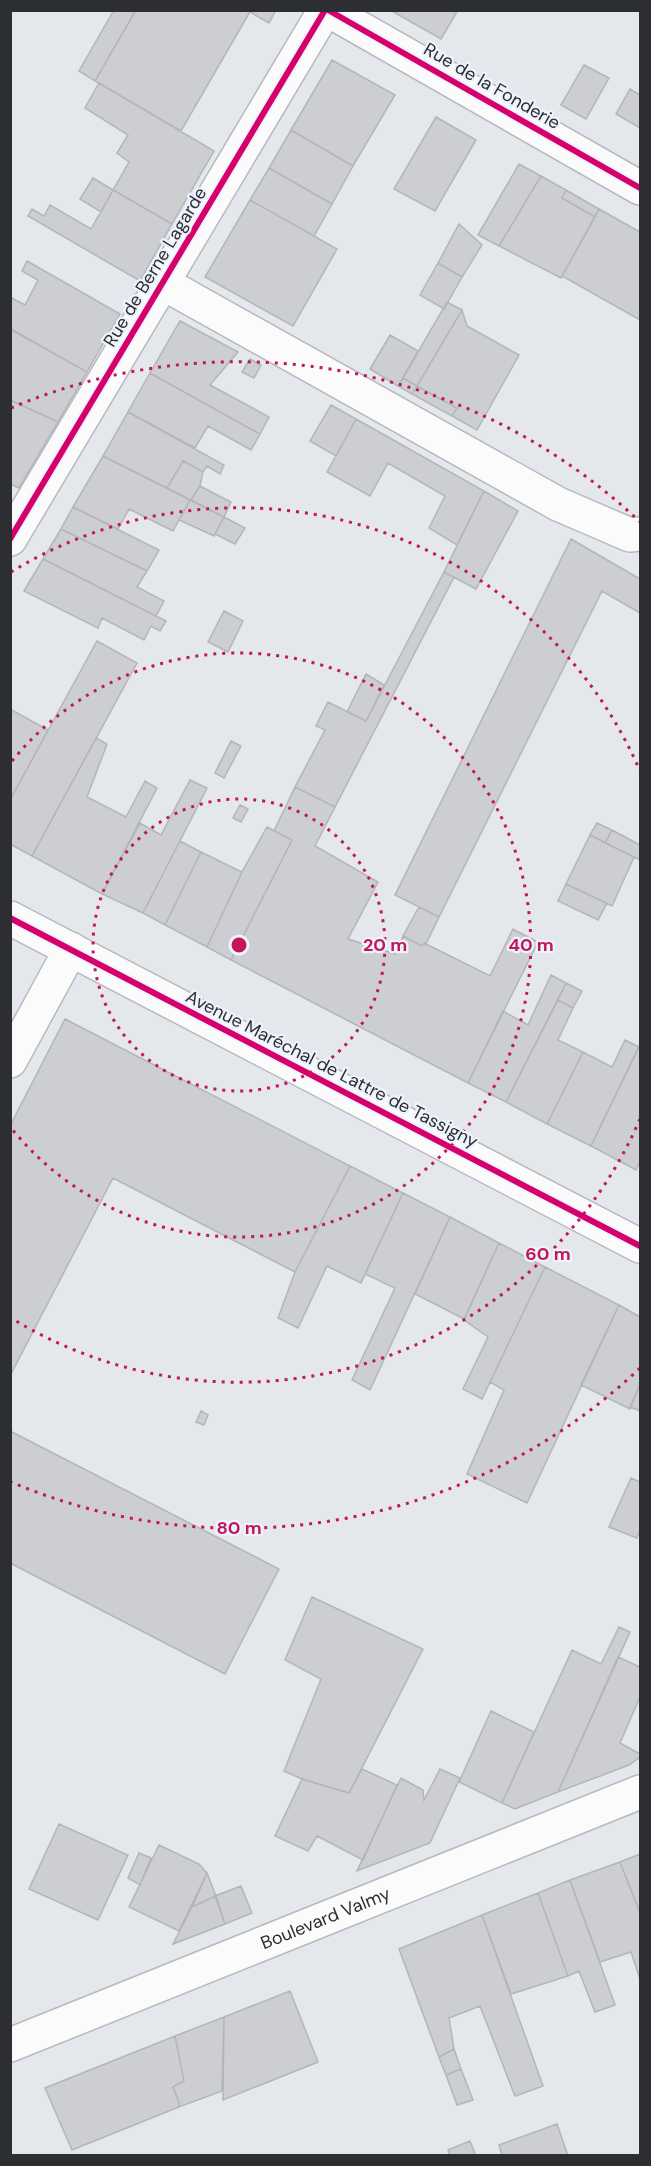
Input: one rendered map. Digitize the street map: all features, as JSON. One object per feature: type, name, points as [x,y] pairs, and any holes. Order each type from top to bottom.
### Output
[{"type":"main road","name":"Rue de la Fonderie","points":[[326,10],[640,188]]},
{"type":"main road","name":"Rue de Berne Lagarde","points":[[10,539],[326,10]]},
{"type":"main road","points":[[164,283],[558,504],[630,535],[640,534]]},
{"type":"main road","name":"Avenue Maréchal de Lattre de Tassigny","points":[[10,918],[640,1246]]},
{"type":"main road","points":[[10,1061],[71,950]]},
{"type":"main road","name":"Boulevard Valmy","points":[[10,2045],[640,1792]]},
{"type":"building","points":[[114,10],[136,10],[95,81],[79,71]]},
{"type":"building","points":[[136,10],[251,10],[181,131],[95,81]]},
{"type":"building","points":[[251,10],[276,10],[269,23],[250,12]]},
{"type":"building","points":[[390,10],[458,10],[441,39]]},
{"type":"building","points":[[332,60],[395,95],[353,166],[291,130]]},
{"type":"building","points":[[584,65],[609,78],[586,119],[561,105]]},
{"type":"building","points":[[99,83],[214,151],[172,224],[113,190],[129,162],[117,153],[128,135],[85,108]]},
{"type":"building","points":[[630,89],[640,95],[640,128],[616,114]]},
{"type":"building","points":[[436,117],[476,140],[435,211],[394,189]]},
{"type":"building","points":[[291,130],[353,166],[332,204],[269,168]]},
{"type":"building","points":[[519,164],[541,176],[499,246],[478,235]]},
{"type":"building","points":[[269,168],[332,204],[314,236],[250,200]]},
{"type":"building","points":[[541,176],[566,190],[562,198],[595,217],[561,278],[499,246]]},
{"type":"building","points":[[93,178],[113,190],[101,212],[80,199]]},
{"type":"building","points":[[113,190],[172,224],[140,281],[28,216],[32,209],[44,216],[50,205],[91,229]]},
{"type":"building","points":[[566,190],[599,209],[595,217],[562,198]]},
{"type":"building","points":[[250,200],[337,249],[293,326],[205,277]]},
{"type":"building","points":[[599,209],[640,232],[640,320],[562,276]]},
{"type":"building","points":[[459,224],[482,245],[462,277],[438,263]]},
{"type":"building","points":[[27,261],[120,314],[87,372],[10,329],[10,297],[25,305],[38,280],[22,271]]},
{"type":"building","points":[[438,263],[462,277],[444,309],[420,295]]},
{"type":"building","points":[[447,302],[462,310],[417,386],[403,378]]},
{"type":"building","points":[[462,310],[467,326],[519,355],[477,430],[452,416],[457,408],[417,386]]},
{"type":"building","points":[[180,321],[238,352],[210,385],[269,417],[260,434],[150,373]]},
{"type":"building","points":[[11,329],[87,372],[58,422],[10,400]]},
{"type":"building","points":[[390,335],[418,351],[398,386],[370,369]]},
{"type":"building","points":[[250,359],[261,365],[254,378],[242,372]]},
{"type":"building","points":[[150,373],[260,434],[251,450],[208,426],[195,448],[128,412]]},
{"type":"building","points":[[403,378],[417,386],[412,394],[398,386]]},
{"type":"building","points":[[417,386],[457,408],[452,416],[412,394]]},
{"type":"building","points":[[10,400],[58,422],[19,488],[10,484]]},
{"type":"building","points":[[331,405],[356,419],[336,456],[310,441]]},
{"type":"building","points":[[128,412],[224,465],[220,474],[207,466],[203,472],[183,461],[167,488],[103,456]]},
{"type":"building","points":[[356,419],[484,491],[457,545],[429,528],[445,496],[388,463],[370,496],[327,472]]},
{"type":"building","points":[[103,456],[190,500],[173,531],[129,509],[118,529],[73,507]]},
{"type":"building","points":[[183,461],[203,472],[200,486],[191,500],[167,488]]},
{"type":"building","points":[[200,486],[231,502],[224,517],[191,500]]},
{"type":"building","points":[[484,491],[518,511],[476,589],[444,572]]},
{"type":"building","points":[[190,500],[224,517],[214,536],[179,520]]},
{"type":"building","points":[[73,507],[159,550],[147,571],[61,529]]},
{"type":"building","points":[[224,517],[245,528],[235,544],[215,534]]},
{"type":"building","points":[[61,529],[147,571],[137,587],[164,601],[156,616],[43,559]]},
{"type":"building","points":[[571,539],[640,579],[640,613],[602,591],[439,917],[395,895]]},
{"type":"building","points":[[43,559],[166,621],[160,631],[151,626],[144,640],[102,618],[98,628],[24,591]]},
{"type":"building","points":[[444,572],[454,577],[335,807],[295,787],[325,730],[316,726],[328,702],[366,721]]},
{"type":"building","points":[[224,611],[243,621],[228,652],[208,642]]},
{"type":"building","points":[[97,641],[137,663],[32,856],[10,844],[10,800]]},
{"type":"building","points":[[366,674],[384,685],[366,721],[347,712]]},
{"type":"building","points":[[10,709],[48,730],[10,800]]},
{"type":"building","points":[[96,738],[107,744],[87,797],[126,817],[145,781],[157,788],[102,894],[32,856]]},
{"type":"building","points":[[231,741],[241,746],[224,778],[215,773]]},
{"type":"building","points":[[190,780],[207,788],[143,913],[102,894],[140,823],[161,835]]},
{"type":"building","points":[[295,787],[335,807],[315,846],[378,882],[348,939],[395,954],[403,936],[422,946],[424,943],[490,976],[513,929],[538,942],[468,1083],[231,960],[292,840],[274,831]]},
{"type":"building","points":[[240,805],[248,809],[241,822],[233,818]]},
{"type":"building","points":[[597,823],[612,830],[605,843],[590,835]]},
{"type":"building","points":[[267,827],[292,840],[231,960],[207,947],[242,872]]},
{"type":"building","points":[[612,830],[640,845],[640,860],[605,843]]},
{"type":"building","points":[[590,835],[634,857],[612,906],[566,884]]},
{"type":"building","points":[[180,841],[201,852],[165,925],[143,913]]},
{"type":"building","points":[[201,852],[242,872],[207,947],[165,925]]},
{"type":"building","points":[[566,884],[607,903],[598,920],[558,901]]},
{"type":"building","points":[[419,907],[439,917],[426,944],[422,946],[403,936]]},
{"type":"building","points":[[551,975],[566,983],[506,1102],[468,1083],[503,1011],[528,1025]]},
{"type":"building","points":[[566,983],[582,991],[573,1008],[558,1000]]},
{"type":"building","points":[[558,1000],[573,1008],[558,1040],[583,1052],[547,1124],[506,1102]]},
{"type":"building","points":[[65,1019],[350,1166],[295,1272],[113,1178],[10,1376],[10,1126]]},
{"type":"building","points":[[625,1040],[639,1047],[591,1146],[547,1124],[583,1052],[612,1067]]},
{"type":"building","points":[[640,1044],[640,1161],[636,1170],[591,1146]]},
{"type":"building","points":[[350,1166],[403,1193],[361,1283],[327,1266],[298,1328],[278,1318],[295,1272]]},
{"type":"building","points":[[403,1193],[450,1217],[370,1390],[352,1380],[395,1288],[365,1274]]},
{"type":"building","points":[[450,1217],[499,1243],[464,1319],[415,1294]]},
{"type":"building","points":[[499,1243],[545,1267],[482,1399],[463,1389],[488,1337],[464,1320]]},
{"type":"building","points":[[545,1267],[619,1305],[527,1503],[467,1474],[504,1390],[490,1382]]},
{"type":"building","points":[[619,1305],[640,1317],[640,1384],[630,1409],[581,1385]]},
{"type":"building","points":[[640,1384],[640,1411],[630,1407]]},
{"type":"building","points":[[201,1411],[208,1415],[204,1425],[196,1422]]},
{"type":"building","points":[[10,1431],[279,1569],[225,1674],[10,1563]]},
{"type":"building","points":[[631,1478],[640,1482],[640,1530],[637,1538],[609,1527]]},
{"type":"building","points":[[312,1597],[423,1649],[349,1793],[302,1779],[284,1771],[321,1679],[285,1660]]},
{"type":"building","points":[[619,1627],[630,1632],[558,1792],[515,1809],[502,1803],[572,1650],[601,1664]]},
{"type":"building","points":[[618,1657],[640,1667],[640,1697],[620,1743],[640,1754],[640,1757],[629,1765],[558,1792]]},
{"type":"building","points":[[491,1711],[534,1732],[502,1803],[459,1782]]},
{"type":"building","points":[[362,1769],[397,1785],[363,1860],[317,1836],[308,1851],[275,1836],[302,1779],[349,1793]]},
{"type":"building","points":[[440,1769],[460,1778],[430,1843],[357,1871],[401,1778],[423,1790],[424,1800]]},
{"type":"building","points":[[59,1824],[128,1855],[98,1920],[29,1889]]},
{"type":"building","points":[[159,1845],[199,1864],[207,1873],[179,1931],[129,1907]]},
{"type":"building","points":[[139,1853],[151,1858],[140,1885],[128,1878]]},
{"type":"building","points":[[640,1854],[640,1913],[620,1862]]},
{"type":"building","points":[[620,1862],[640,1913],[640,1979],[631,1952],[600,1962],[570,1880]]},
{"type":"building","points":[[207,1873],[216,1896],[192,1907],[200,1889]]},
{"type":"building","points":[[570,1880],[615,2005],[595,2012],[579,1971],[568,1976],[538,1893]]},
{"type":"building","points":[[241,1886],[252,1913],[225,1924],[215,1896]]},
{"type":"building","points":[[538,1893],[568,1976],[511,1994],[482,1915]]},
{"type":"building","points":[[216,1896],[225,1924],[173,1944],[192,1907]]},
{"type":"building","points":[[482,1915],[543,2086],[515,2096],[480,2006],[449,2018],[454,2049],[439,2057],[399,1949]]},
{"type":"building","points":[[290,1991],[318,2062],[223,2100],[224,2017]]},
{"type":"building","points":[[224,2017],[222,2091],[179,2107],[173,2087],[184,2081],[175,2036]]},
{"type":"building","points":[[175,2036],[184,2081],[173,2087],[179,2107],[72,2150],[45,2088]]},
{"type":"building","points":[[454,2049],[461,2069],[446,2075],[439,2057]]},
{"type":"building","points":[[461,2069],[473,2100],[457,2105],[446,2075]]},
{"type":"building","points":[[557,2124],[568,2156],[502,2156],[499,2145]]},
{"type":"building","points":[[470,2141],[476,2156],[450,2156],[448,2150]]},
{"type":"cycle path","points":[[10,539],[325,10]]},
{"type":"cycle path","points":[[328,10],[640,188]]},
{"type":"cycle path","points":[[10,918],[640,1246]]}]
